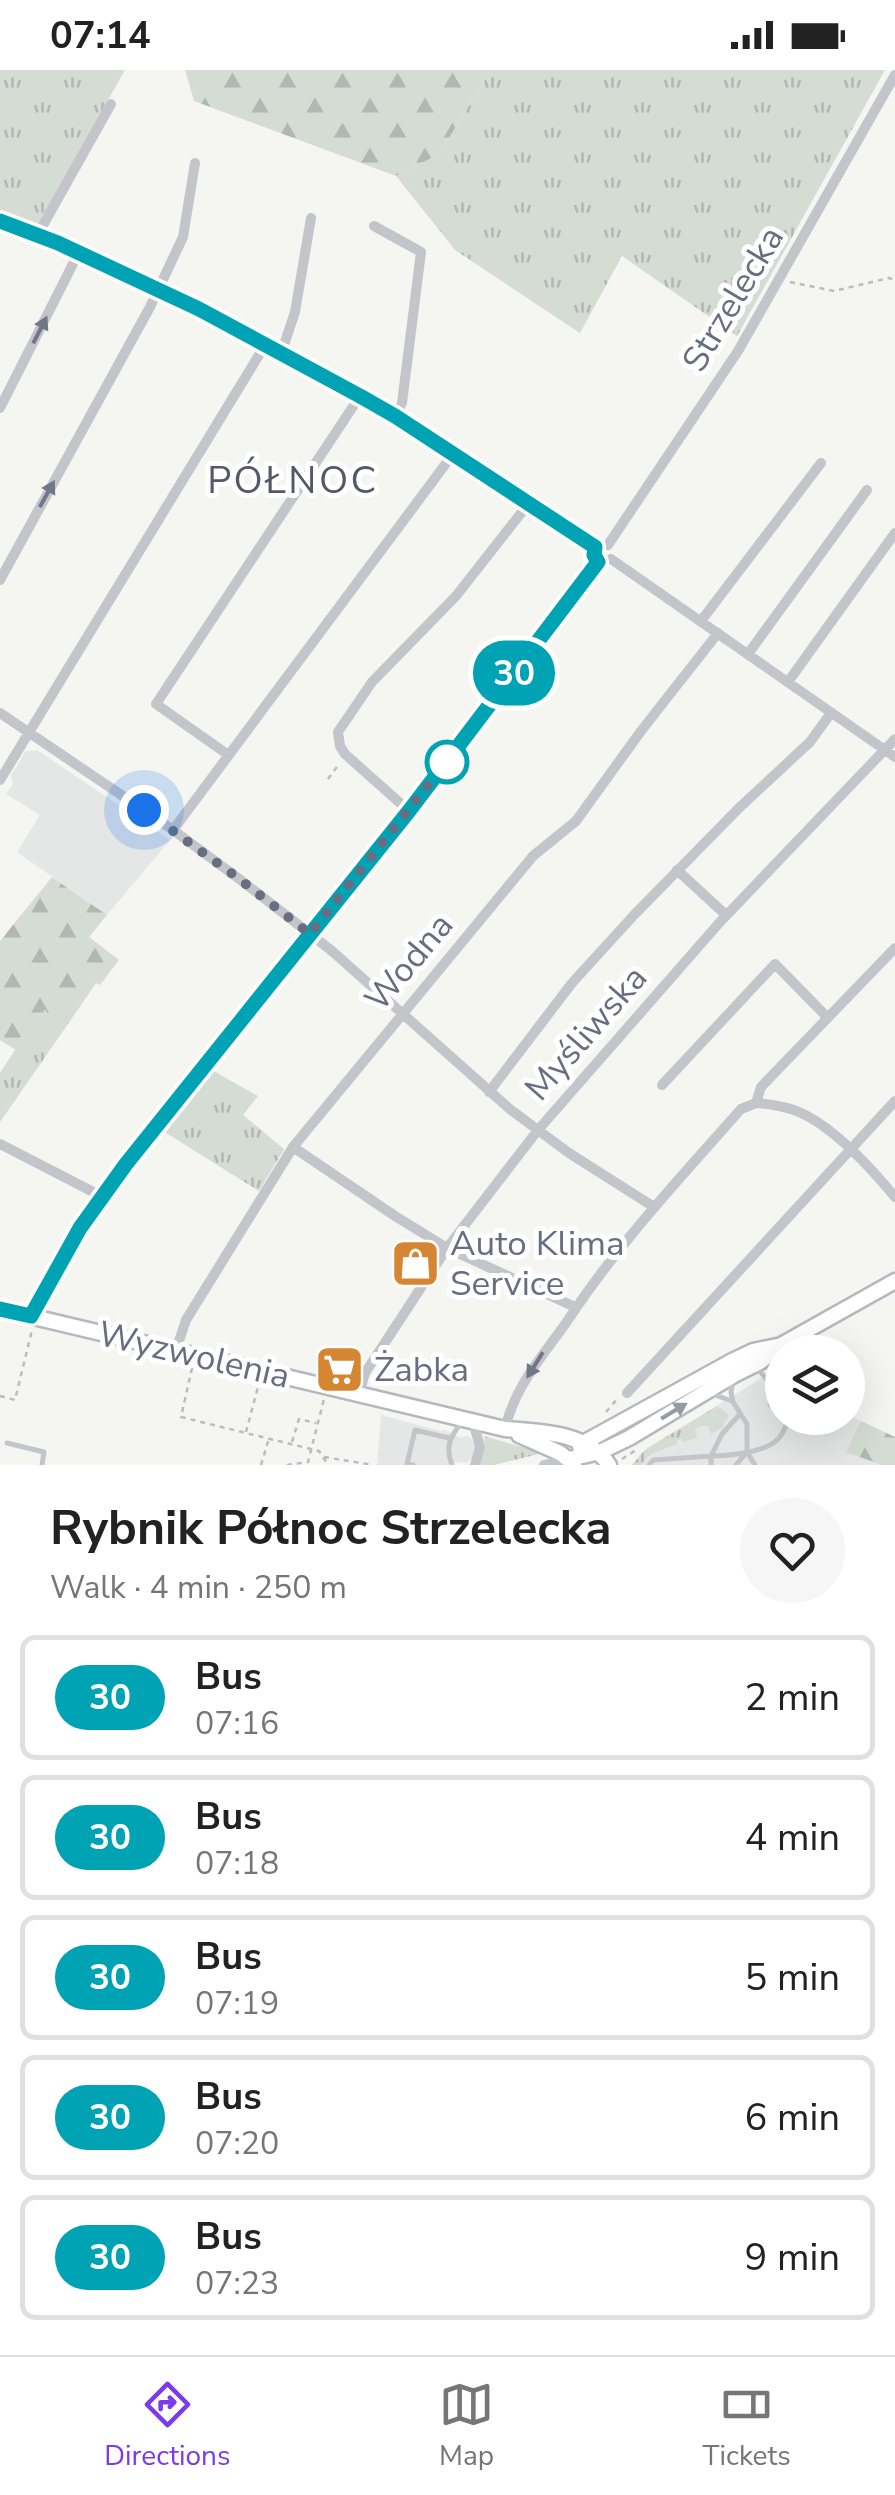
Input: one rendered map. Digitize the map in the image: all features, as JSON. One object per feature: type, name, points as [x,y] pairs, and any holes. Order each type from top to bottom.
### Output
[{"type":"main road","points":[[798,1335],[895,1282]]},
{"type":"main road","name":"Wyzwolenia","points":[[0,1309],[32,1322],[176,1350],[506,1429],[585,1442],[600,1452]]},
{"type":"main road","points":[[572,1462],[585,1442],[753,1350],[765,1348]]},
{"type":"main road","points":[[572,1462],[629,1438],[765,1357]]},
{"type":"main road","name":"Wyzwolenia","points":[[506,1429],[572,1462]]},
{"type":"main road","points":[[600,1452],[609,1465]]},
{"type":"street","name":"Strzelecka","points":[[608,545],[738,351],[895,75]]},
{"type":"street","points":[[38,234],[111,104]]},
{"type":"street","points":[[0,580],[150,307],[183,236],[195,163]]},
{"type":"street","points":[[282,354],[295,312],[311,218]]},
{"type":"street","points":[[0,221],[38,234],[158,289],[360,396],[595,547]]},
{"type":"street","points":[[374,226],[422,252],[402,403],[395,416]]},
{"type":"street","points":[[0,408],[79,252]]},
{"type":"street","points":[[0,780],[265,344]]},
{"type":"street","points":[[227,754],[156,704],[360,396]]},
{"type":"street","points":[[172,830],[453,454]]},
{"type":"street","points":[[701,622],[821,463]]},
{"type":"street","points":[[748,654],[867,490]]},
{"type":"street","points":[[409,811],[345,754],[338,732],[372,682],[464,587],[529,504]]},
{"type":"street","points":[[788,682],[895,533]]},
{"type":"street","points":[[595,547],[608,545],[613,552],[611,559]]},
{"type":"street","points":[[595,547],[598,562]]},
{"type":"street","points":[[611,559],[895,757]]},
{"type":"street","points":[[598,562],[611,559]]},
{"type":"street","points":[[32,1322],[66,1251],[101,1196],[409,811],[598,562]]},
{"type":"street","name":"Wodna","points":[[176,1350],[186,1320],[293,1147],[533,856],[576,821],[640,731],[718,633]]},
{"type":"street","points":[[0,713],[172,830],[310,934],[490,1092],[569,1153],[654,1208]]},
{"type":"street","points":[[490,1092],[572,984],[678,870],[810,742],[831,713]]},
{"type":"street","name":"Myśliwska","points":[[359,1393],[365,1372],[448,1248],[538,1130],[726,915],[895,739]]},
{"type":"street","points":[[678,870],[726,915]]},
{"type":"street","points":[[756,1103],[761,1087],[895,948]]},
{"type":"street","points":[[662,1085],[775,964],[828,1017]]},
{"type":"street","points":[[627,1393],[895,1101]]},
{"type":"street","points":[[506,1429],[512,1406],[531,1370],[575,1308],[654,1208],[741,1108],[756,1103],[803,1114],[850,1149],[895,1196]]},
{"type":"street","points":[[0,1144],[101,1196]]},
{"type":"street","points":[[293,1147],[448,1248],[575,1308]]},
{"type":"street","points":[[468,1420],[480,1447],[474,1465]]},
{"type":"street","points":[[544,1465],[572,1462]]},
{"type":"lane","points":[[755,1365],[765,1377]]},
{"type":"lane","points":[[734,1376],[733,1402],[749,1434],[747,1452],[736,1465]]},
{"type":"lane","points":[[706,1392],[733,1402]]},
{"type":"lane","points":[[711,1465],[711,1456],[722,1434],[740,1414]]},
{"type":"lane","points":[[452,1465],[449,1438],[468,1420]]},
{"type":"lane","points":[[412,1465],[407,1464],[415,1430],[449,1438]]},
{"type":"lane","points":[[649,1465],[653,1460],[747,1452],[776,1441],[779,1435]]},
{"type":"lane","points":[[7,1443],[44,1452],[42,1465]]},
{"type":"lane","points":[[747,1452],[755,1465]]},
{"type":"path","points":[[780,278],[834,291],[889,278],[895,280]]},
{"type":"path","points":[[328,779],[345,754]]},
{"type":"path","points":[[0,1396],[16,1402],[32,1322]]},
{"type":"path","points":[[193,1366],[181,1416],[319,1451],[328,1465]]},
{"type":"path","points":[[246,1432],[259,1382]]},
{"type":"path","points":[[606,1412],[627,1393]]},
{"type":"path","points":[[287,1465],[308,1462],[324,1398]]},
{"type":"path","points":[[292,1444],[299,1419],[318,1424]]},
{"type":"path","points":[[261,1465],[269,1438]]},
{"type":"path","points":[[323,1457],[372,1465]]},
{"type":"shaded area","points":[[37,750],[170,840],[107,915],[17,852],[40,815],[6,794],[13,784],[11,775],[26,751]]},
{"type":"shaded area","points":[[765,1376],[765,1435],[855,1435],[847,1452],[882,1465],[632,1465],[652,1445]]},
{"type":"shaded area","points":[[381,1415],[445,1430],[460,1438],[467,1436],[475,1446],[473,1456],[467,1463],[452,1465],[377,1465]]},
{"type":"green space","points":[[0,70],[125,70],[37,226],[0,215]]},
{"type":"green space","points":[[185,70],[491,70],[439,154],[396,176],[194,101]]},
{"type":"green space","points":[[491,70],[885,70],[737,336],[622,256],[580,333],[455,250],[396,176],[439,154]]},
{"type":"green space","points":[[52,877],[107,915],[89,937],[119,960],[100,985],[96,983],[68,1024],[43,1009],[16,1050],[0,1040],[0,941]]},
{"type":"green space","points":[[43,1008],[68,1024],[0,1122],[0,1073]]},
{"type":"green space","points":[[210,1069],[258,1096],[243,1115],[284,1149],[259,1191],[163,1131]]},
{"type":"green space","points":[[717,1406],[728,1414],[724,1427],[711,1434],[708,1426],[701,1426],[695,1429],[697,1438],[677,1440],[677,1444],[649,1455],[641,1465],[632,1465],[645,1450]]},
{"type":"green space","points":[[865,1423],[895,1437],[895,1465],[882,1465],[846,1452],[854,1435],[865,1435]]},
{"type":"green space","points":[[484,1436],[543,1453],[480,1465]]},
{"type":"bus line","name":"30","points":[[0,221],[38,234],[199,309],[395,416],[595,547],[594,558],[598,562],[409,811],[101,1196],[31,1316],[0,1309]]},
{"type":"place","name":"Auto Klima Service","points":[[415,1263]]},
{"type":"place","name":"Żabka","points":[[339,1369]]},
{"type":"district","name":"PÓŁNOC","points":[[293,480]]},
{"type":"route","points":[[144,810],[310,934],[452,755],[447,762]]}]
